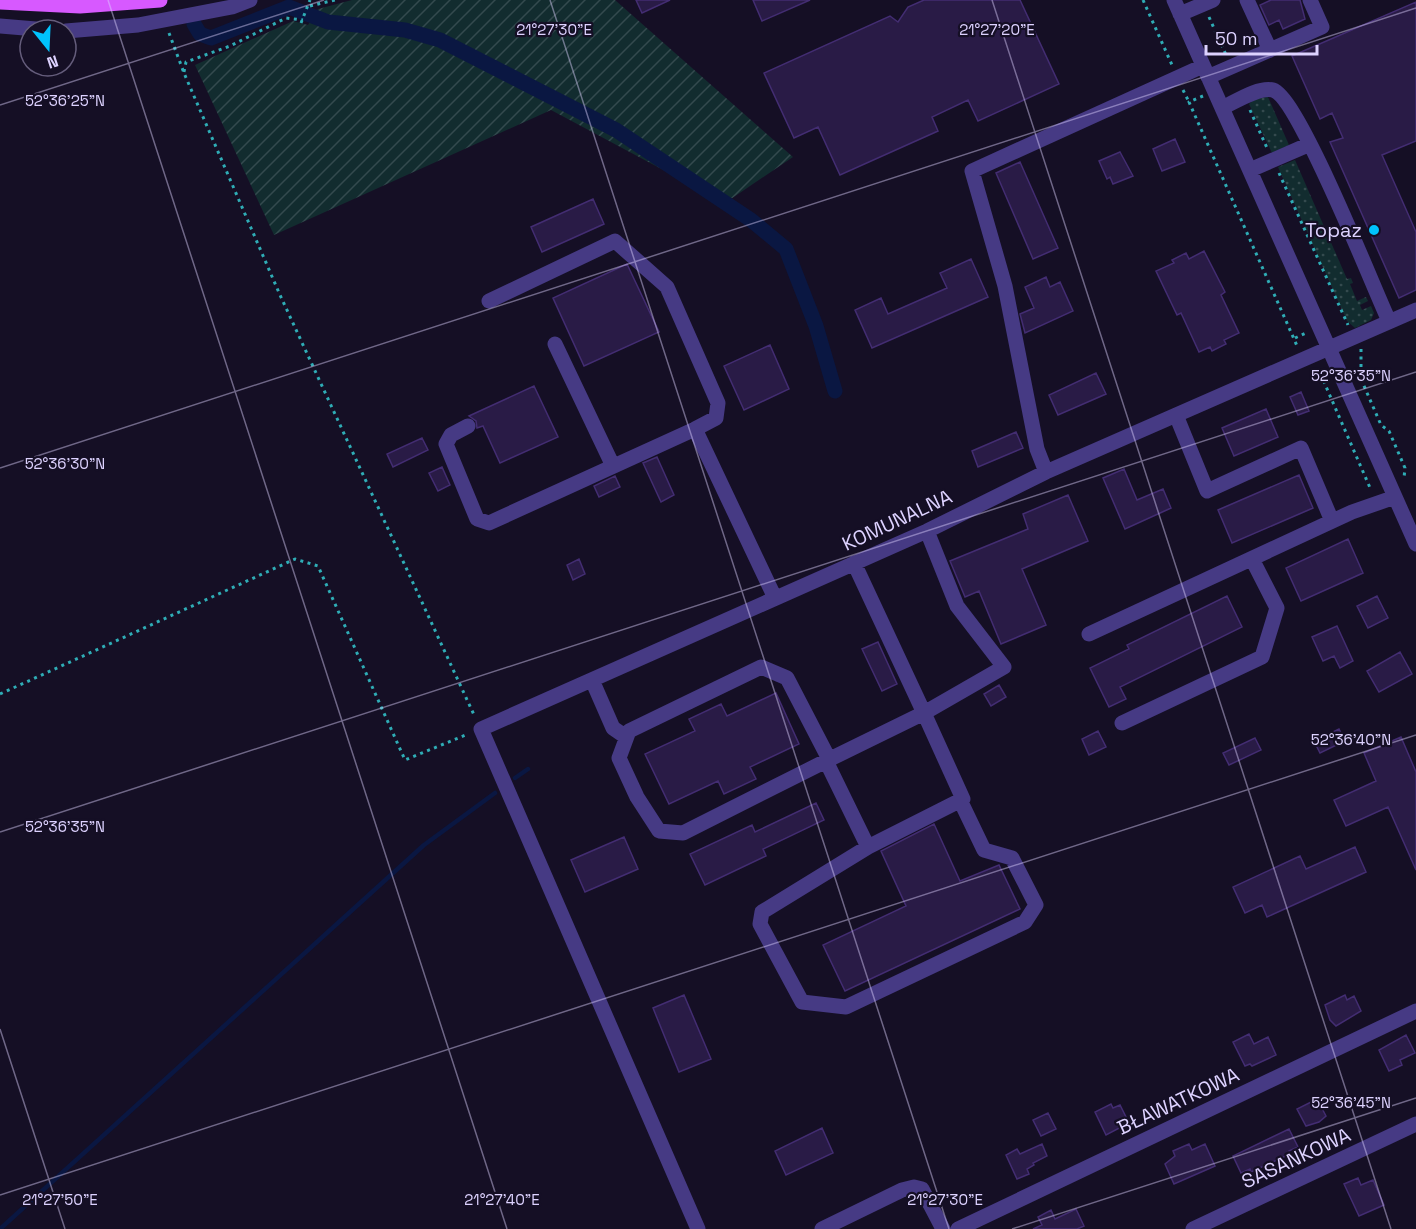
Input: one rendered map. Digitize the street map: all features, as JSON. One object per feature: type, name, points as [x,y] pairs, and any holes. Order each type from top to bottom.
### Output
[{"type":"main road","points":[[0,2],[80,6],[160,0]]},
{"type":"street","points":[[78,30],[138,25],[232,7],[250,0]]},
{"type":"street","points":[[1174,0],[1416,544]]},
{"type":"street","points":[[1247,0],[1270,50]]},
{"type":"street","points":[[1046,472],[1037,449],[1005,286],[972,171],[1177,76],[1231,67],[1322,27],[1310,0]]},
{"type":"street","points":[[1180,15],[1208,2]]},
{"type":"street","points":[[0,26],[18,28]]},
{"type":"street","points":[[1222,108],[1271,89],[1281,94],[1310,144],[1389,321]]},
{"type":"street","points":[[1250,170],[1310,144]]},
{"type":"street","points":[[468,426],[451,435],[446,444],[477,519],[489,523],[716,418],[718,403],[667,287],[615,241],[489,301]]},
{"type":"street","name":"KOMUNALNA","points":[[481,729],[927,531],[1046,472],[1416,310]]},
{"type":"street","points":[[555,344],[612,466]]},
{"type":"street","points":[[1176,415],[1207,491],[1301,448],[1332,522]]},
{"type":"street","points":[[695,429],[775,598]]},
{"type":"street","points":[[1089,634],[1332,522],[1395,497]]},
{"type":"street","points":[[868,847],[828,760],[787,678],[760,667],[629,730],[619,758],[637,797],[659,831],[683,833],[828,760],[924,713],[1004,667],[957,606],[927,531]]},
{"type":"street","points":[[1122,723],[1262,657],[1277,608],[1252,559]]},
{"type":"street","points":[[854,563],[963,799],[868,847],[762,912],[760,924],[802,1002],[846,1007],[1026,922],[1036,905],[1012,858],[984,850],[960,801]]},
{"type":"street","points":[[592,680],[613,728],[627,737]]},
{"type":"street","points":[[481,729],[698,1229]]},
{"type":"street","name":"BŁAWATKOWA","points":[[958,1229],[1416,1011]]},
{"type":"street","name":"SASANKOWA","points":[[1193,1229],[1416,1124]]},
{"type":"street","points":[[822,1229],[902,1190],[914,1187],[922,1189],[943,1229]]},
{"type":"path","points":[[184,73],[186,62],[230,46],[286,18],[302,22],[310,6],[310,0]]},
{"type":"path","points":[[310,6],[335,0]]},
{"type":"path","points":[[1143,0],[1295,338]]},
{"type":"path","points":[[1208,2],[1231,67]]},
{"type":"path","points":[[0,694],[295,560],[318,566],[405,759],[481,729],[280,295],[184,73],[165,19]]},
{"type":"path","points":[[1189,102],[1215,92]]},
{"type":"path","points":[[1245,98],[1343,317]]},
{"type":"path","points":[[1359,344],[1362,353],[1361,379],[1381,425],[1389,431],[1405,468],[1404,477],[1408,486]]},
{"type":"path","points":[[1307,368],[1324,382],[1377,504]]},
{"type":"green space","points":[[352,0],[615,0],[793,157],[725,203],[551,110],[274,235],[195,65],[293,21],[308,25],[318,9]]},
{"type":"green space","points":[[1268,97],[1289,145],[1272,153],[1249,104],[1255,98]]},
{"type":"green space","points":[[1295,160],[1347,279],[1351,278],[1353,283],[1350,284],[1357,301],[1366,297],[1368,301],[1360,305],[1362,310],[1371,306],[1374,313],[1371,320],[1355,328],[1347,321],[1278,167]]},
{"type":"building","points":[[636,0],[670,0],[642,13]]},
{"type":"building","points":[[753,0],[810,0],[762,21]]},
{"type":"building","points":[[924,0],[1020,0],[1059,84],[978,121],[968,100],[932,117],[938,131],[840,175],[818,127],[794,138],[764,73],[890,16],[898,22],[908,7]]},
{"type":"building","points":[[1271,0],[1300,0],[1305,19],[1283,29],[1279,20],[1269,25],[1260,5]]},
{"type":"building","points":[[1416,2],[1416,141],[1382,155],[1416,232],[1416,290],[1399,298],[1330,142],[1343,138],[1332,113],[1320,119],[1292,56]]},
{"type":"building","points":[[1175,139],[1185,162],[1162,171],[1153,149]]},
{"type":"building","points":[[1120,152],[1133,176],[1113,184],[1110,177],[1107,179],[1099,161]]},
{"type":"building","points":[[1020,162],[1058,248],[1033,259],[996,173]]},
{"type":"building","points":[[593,199],[604,224],[542,252],[531,227]]},
{"type":"building","points":[[1204,251],[1225,292],[1221,295],[1239,333],[1224,340],[1226,344],[1212,351],[1210,347],[1199,352],[1181,313],[1177,315],[1156,271],[1174,263],[1172,260],[1186,253],[1189,259]]},
{"type":"building","points":[[971,259],[988,297],[872,348],[855,310],[881,298],[888,314],[947,288],[940,273]]},
{"type":"building","points":[[627,264],[659,332],[584,366],[553,298]]},
{"type":"building","points":[[1046,277],[1050,287],[1060,282],[1073,311],[1025,333],[1020,314],[1034,308],[1025,287]]},
{"type":"building","points":[[770,345],[789,389],[744,410],[724,366]]},
{"type":"building","points":[[1096,373],[1106,394],[1058,415],[1049,395]]},
{"type":"building","points":[[534,386],[558,437],[500,463],[483,426],[477,428],[476,421],[469,416]]},
{"type":"building","points":[[1301,392],[1309,411],[1298,415],[1290,397]]},
{"type":"building","points":[[1266,409],[1278,437],[1234,456],[1222,428]]},
{"type":"building","points":[[1016,432],[1023,448],[978,467],[972,451]]},
{"type":"building","points":[[422,438],[428,450],[393,467],[387,454]]},
{"type":"building","points":[[657,457],[674,495],[661,502],[643,463]]},
{"type":"building","points":[[442,467],[450,485],[438,491],[429,473]]},
{"type":"building","points":[[1124,469],[1137,500],[1163,489],[1171,508],[1125,529],[1103,478]]},
{"type":"building","points":[[1299,475],[1313,508],[1232,543],[1218,510]]},
{"type":"building","points":[[615,476],[620,487],[599,497],[594,486]]},
{"type":"building","points":[[1068,495],[1088,541],[1022,569],[1046,625],[1001,644],[979,591],[965,597],[950,561],[1028,529],[1023,514]]},
{"type":"building","points":[[1348,539],[1363,573],[1301,601],[1286,568]]},
{"type":"building","points":[[579,559],[585,574],[573,580],[567,565]]},
{"type":"building","points":[[1227,596],[1242,627],[1120,687],[1126,699],[1109,707],[1090,668],[1129,649],[1127,645]]},
{"type":"building","points":[[1377,596],[1388,618],[1368,628],[1357,606]]},
{"type":"building","points":[[1337,626],[1353,661],[1340,668],[1334,656],[1323,661],[1312,637]]},
{"type":"building","points":[[878,642],[897,684],[882,691],[862,649]]},
{"type":"building","points":[[1400,652],[1412,674],[1379,692],[1367,671]]},
{"type":"building","points":[[999,685],[1006,697],[991,706],[984,694]]},
{"type":"building","points":[[776,693],[799,744],[750,767],[756,779],[724,794],[718,781],[669,804],[645,754],[695,731],[689,719],[721,704],[727,716]]},
{"type":"building","points":[[1339,729],[1345,741],[1320,753],[1314,741]]},
{"type":"building","points":[[1098,731],[1106,747],[1089,755],[1082,739]]},
{"type":"building","points":[[1401,737],[1416,772],[1416,870],[1388,807],[1346,826],[1334,800],[1376,781],[1364,753]]},
{"type":"building","points":[[1255,738],[1261,750],[1229,765],[1223,753]]},
{"type":"building","points":[[816,803],[824,820],[763,849],[766,856],[705,885],[690,854],[752,825],[755,832]]},
{"type":"building","points":[[934,824],[960,881],[999,865],[1020,909],[845,991],[823,945],[906,906],[881,851]]},
{"type":"building","points":[[624,837],[638,869],[585,892],[571,860]]},
{"type":"building","points":[[1355,847],[1366,872],[1267,917],[1262,905],[1245,913],[1233,887],[1300,856],[1306,869]]},
{"type":"building","points":[[684,995],[711,1059],[679,1072],[653,1008]]},
{"type":"building","points":[[1345,995],[1347,1000],[1354,996],[1361,1011],[1336,1026],[1330,1020],[1325,1005]]},
{"type":"building","points":[[1249,1034],[1254,1044],[1268,1037],[1276,1055],[1252,1066],[1250,1064],[1245,1066],[1233,1042]]},
{"type":"building","points":[[1406,1035],[1415,1053],[1400,1060],[1402,1065],[1389,1071],[1379,1050]]},
{"type":"building","points":[[1317,1099],[1326,1116],[1319,1122],[1306,1126],[1297,1109]]},
{"type":"building","points":[[1111,1104],[1113,1108],[1120,1105],[1129,1123],[1106,1135],[1095,1112]]},
{"type":"building","points":[[1048,1113],[1056,1129],[1041,1136],[1033,1120]]},
{"type":"building","points":[[822,1128],[833,1153],[786,1175],[775,1151]]},
{"type":"building","points":[[1289,1129],[1298,1147],[1289,1151],[1290,1154],[1251,1172],[1250,1169],[1241,1173],[1233,1156]]},
{"type":"building","points":[[1042,1144],[1047,1156],[1027,1169],[1029,1174],[1017,1179],[1006,1155],[1017,1149],[1020,1154]]},
{"type":"building","points":[[1189,1144],[1192,1150],[1205,1144],[1215,1166],[1174,1184],[1165,1164],[1175,1156],[1173,1151]]},
{"type":"building","points":[[1358,1178],[1361,1185],[1373,1180],[1384,1205],[1359,1216],[1344,1184]]},
{"type":"building","points":[[1076,1209],[1084,1226],[1077,1229],[1033,1229],[1042,1225],[1038,1217],[1051,1210],[1055,1219]]},
{"type":"waterway","points":[[194,24],[200,34],[211,38],[289,7],[328,22],[405,30],[440,40],[616,130],[751,220],[786,249],[816,326],[835,391]]},
{"type":"waterway","points":[[515,778],[528,769]]},
{"type":"waterway","points":[[0,1229],[424,845],[495,793]]},
{"type":"place","name":"Topaz","points":[[1374,230]]}]
